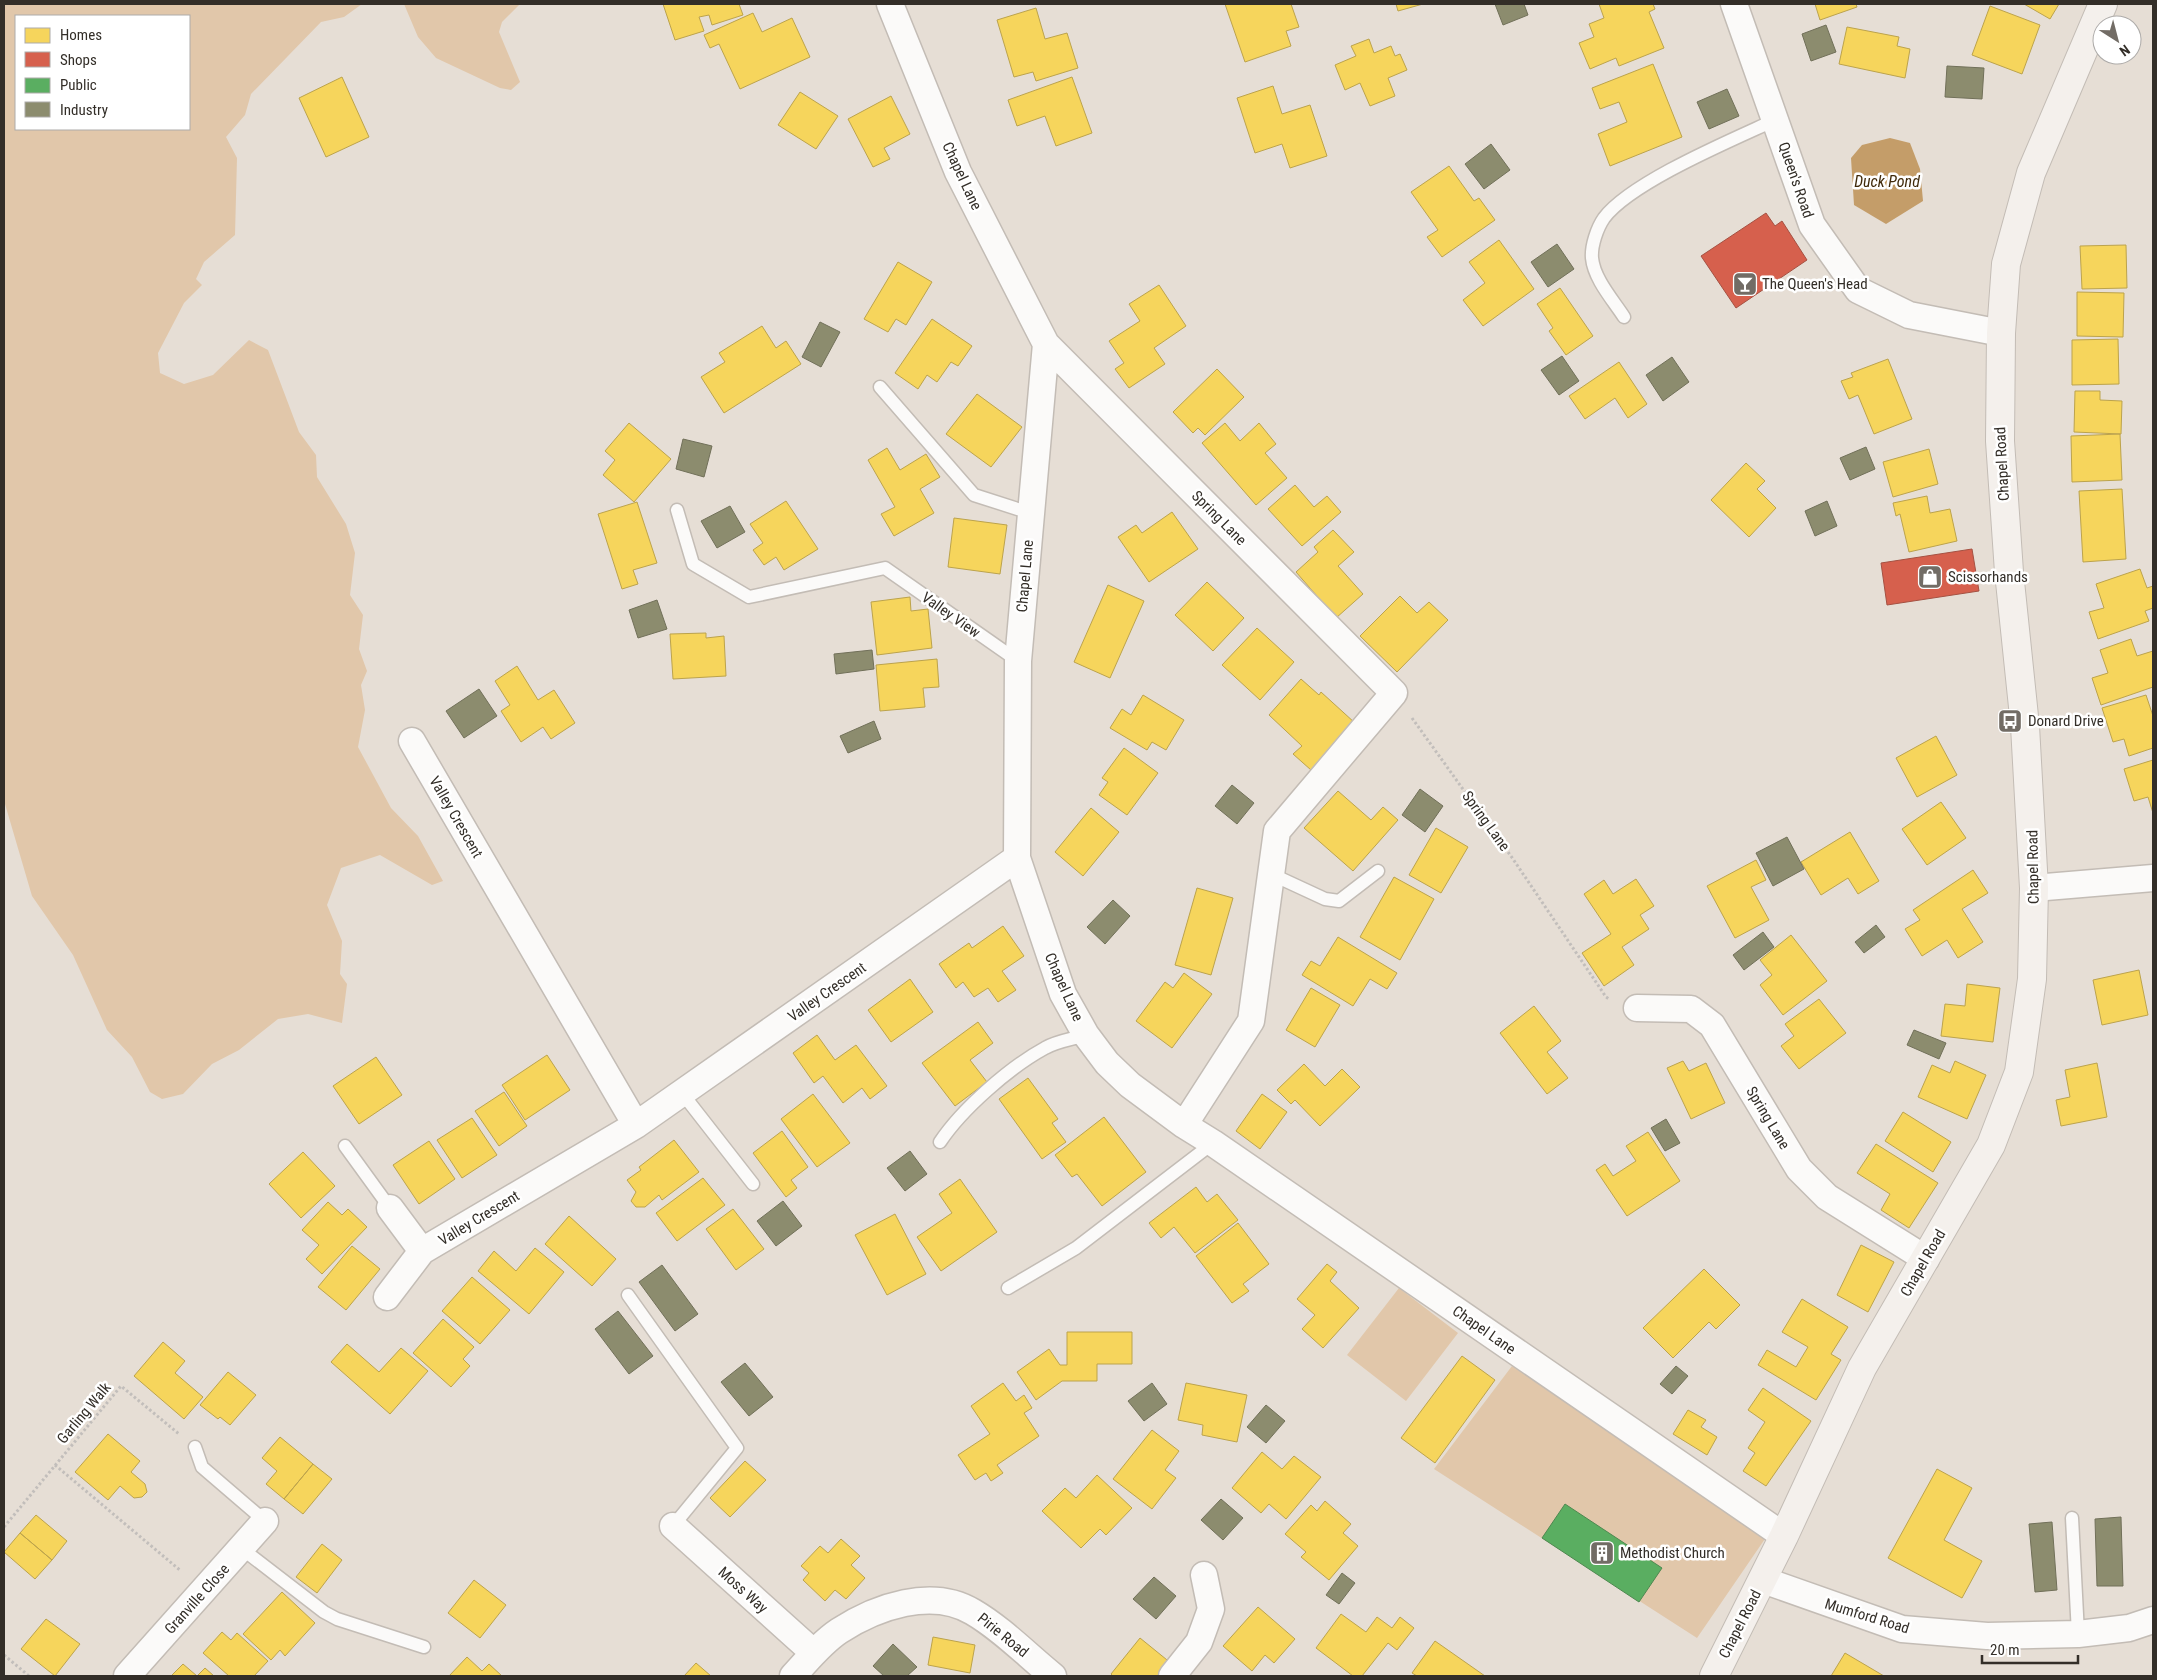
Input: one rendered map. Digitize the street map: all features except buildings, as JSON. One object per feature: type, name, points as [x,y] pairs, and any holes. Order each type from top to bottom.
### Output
[{"type":"street","name":"Chapel Lane","points":[[890,4],[958,172],[1046,344],[1018,661],[1017,858],[1063,994],[1086,1035],[1107,1063],[1130,1085],[1184,1125],[1213,1143],[1784,1536]]},
{"type":"street","name":"Queen's Road","points":[[1734,4],[1812,225],[1858,290],[1909,315],[2001,333]]},
{"type":"street","name":"Chapel Road","points":[[1714,1676],[1763,1580],[1862,1368],[1991,1145],[2019,1072],[2032,979],[2034,888],[2025,726],[2009,572],[2000,441],[2001,333],[2006,264],[2031,173],[2103,4]]},
{"type":"street","name":"Spring Lane","points":[[1046,344],[1394,693]]},
{"type":"street","points":[[1184,1125],[1251,1021],[1278,831],[1394,693]]},
{"type":"street","name":"Valley Crescent","points":[[412,741],[636,1125]]},
{"type":"street","name":"Valley Crescent","points":[[387,1297],[422,1251],[636,1125],[1017,858]]},
{"type":"street","points":[[2034,888],[2153,878]]},
{"type":"street","name":"Spring Lane","points":[[1637,1008],[1691,1009],[1712,1025],[1799,1169],[1828,1197],[1926,1258]]},
{"type":"street","points":[[390,1208],[422,1251]]},
{"type":"street","name":"Granville Close","points":[[128,1676],[265,1521]]},
{"type":"street","name":"Moss Way","points":[[673,1526],[814,1653]]},
{"type":"street","points":[[1172,1676],[1199,1642],[1210,1608],[1204,1575]]},
{"type":"street","name":"Mumford Road","points":[[1763,1580],[1902,1629],[1987,1636],[2078,1634],[2129,1628],[2153,1620]]},
{"type":"street","name":"Pirie Road","points":[[793,1676],[814,1653],[839,1632],[873,1614],[907,1602],[940,1600],[972,1611],[1053,1676]]},
{"type":"lane","points":[[1624,317],[1594,270],[1591,256],[1596,235],[1604,218],[1618,203],[1666,173],[1775,120]]},
{"type":"lane","points":[[880,387],[974,495],[1030,513]]},
{"type":"lane","name":"Valley View","points":[[677,510],[693,564],[749,597],[885,568],[1018,661]]},
{"type":"lane","points":[[1271,874],[1325,899],[1339,901],[1378,871]]},
{"type":"lane","points":[[940,1142],[953,1122],[1001,1079],[1046,1047],[1086,1035]]},
{"type":"lane","points":[[682,1093],[753,1184]]},
{"type":"lane","points":[[1008,1288],[1076,1248],[1213,1143]]},
{"type":"lane","points":[[345,1146],[390,1208]]},
{"type":"lane","points":[[628,1294],[737,1448],[673,1526]]},
{"type":"lane","points":[[195,1447],[202,1467],[265,1521]]},
{"type":"lane","points":[[2072,1518],[2078,1634]]},
{"type":"lane","points":[[242,1548],[324,1612],[337,1619],[424,1647]]},
{"type":"path","name":"Spring Lane","points":[[1394,693],[1513,858],[1606,998],[1637,1008]]},
{"type":"path","name":"Garling Walk","points":[[4,1527],[121,1386],[195,1447]]},
{"type":"path","points":[[55,1465],[204,1591]]},
{"type":"path","points":[[4,1655],[29,1676]]},
{"type":"shaded area","points":[[4,4],[362,4],[344,17],[321,22],[251,94],[245,115],[226,137],[237,158],[235,235],[204,262],[196,279],[202,285],[184,303],[158,353],[160,373],[184,384],[213,375],[249,340],[268,350],[299,432],[316,455],[317,477],[346,524],[355,553],[350,595],[363,615],[359,649],[367,671],[361,685],[365,710],[358,747],[391,808],[418,836],[443,881],[432,885],[380,855],[341,868],[327,905],[342,941],[340,974],[347,984],[342,1023],[308,1014],[278,1019],[239,1050],[212,1064],[183,1094],[162,1099],[150,1092],[132,1057],[107,1030],[73,955],[32,896],[5,804]]},
{"type":"shaded area","points":[[404,4],[520,4],[502,22],[499,32],[520,82],[511,90],[500,88],[436,58],[418,37]]},
{"type":"shaded area","points":[[1399,1288],[1458,1333],[1406,1401],[1347,1355]]},
{"type":"shaded area","points":[[1512,1366],[1769,1533],[1697,1638],[1434,1469]]},
{"type":"water","name":"Duck Pond","points":[[1890,138],[1910,143],[1920,169],[1923,201],[1886,224],[1854,205],[1851,158],[1862,145]]},
{"type":"place","name":"The Queen's Head","points":[[1745,284]]},
{"type":"place","name":"Scissorhands","points":[[1930,577]]},
{"type":"place","name":"Donard Drive","points":[[2010,721]]},
{"type":"place","name":"Methodist Church","points":[[1602,1553]]}]
